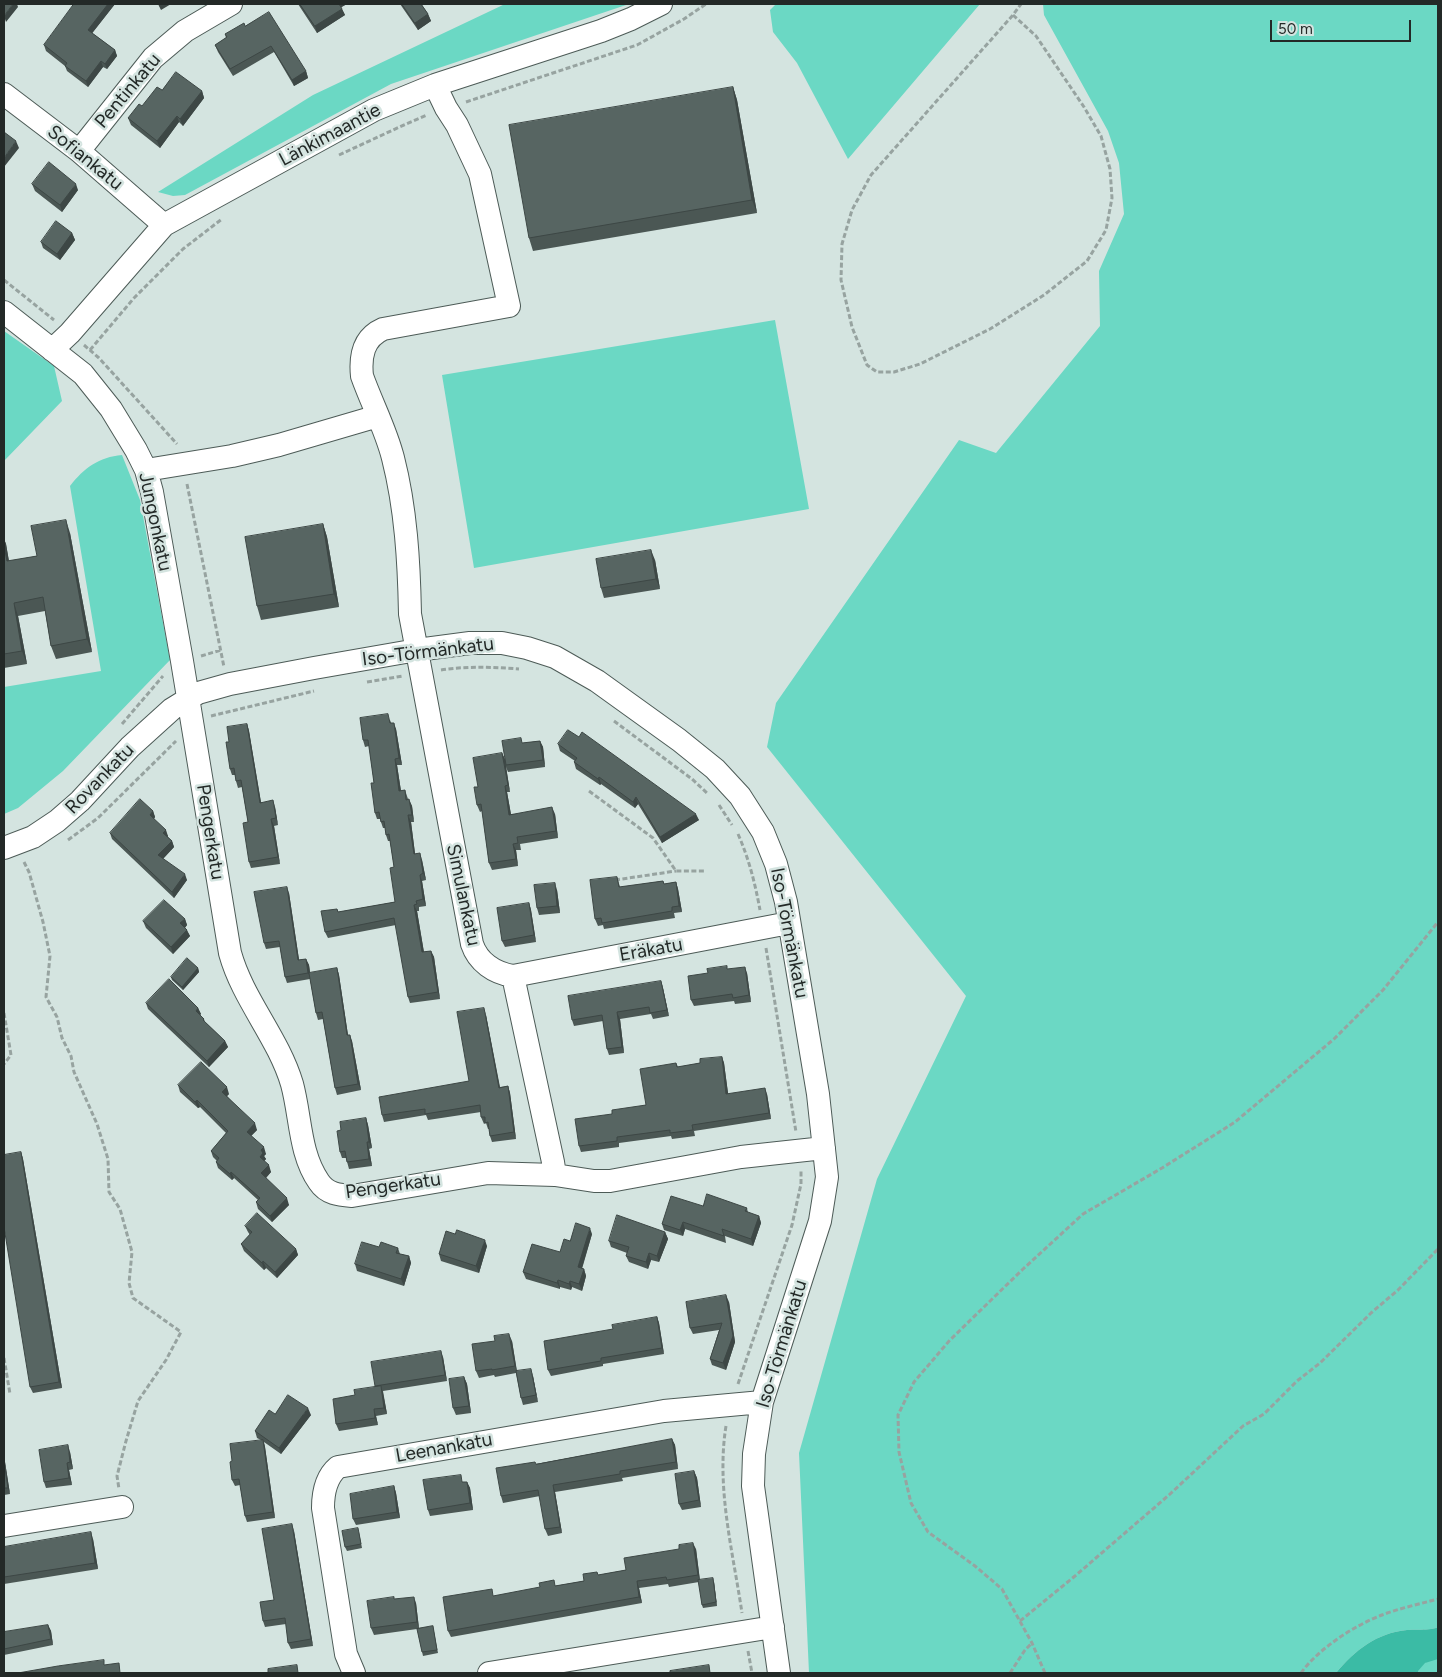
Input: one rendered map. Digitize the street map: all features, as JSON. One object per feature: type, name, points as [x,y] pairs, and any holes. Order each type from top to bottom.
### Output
[{"type":"street","name":"Pentinkatu","points":[[80,151],[153,58],[185,31],[231,4]]},
{"type":"street","name":"Länkimaantie","points":[[52,350],[70,333],[164,224],[374,110],[435,85],[601,31],[632,19],[661,4]]},
{"type":"street","points":[[435,85],[446,108]]},
{"type":"street","name":"Sofiankatu","points":[[4,94],[80,151],[164,224]]},
{"type":"street","name":"Simulankatu","points":[[446,108],[457,125],[480,174],[509,306],[383,329],[377,332],[366,344],[360,363],[362,376],[393,457],[401,494],[408,559],[410,614],[472,944],[475,954],[480,960],[500,972],[513,976]]},
{"type":"street","name":"Jungonkatu","points":[[4,312],[83,374],[111,409],[146,470],[188,698]]},
{"type":"street","points":[[146,470],[232,456],[279,445],[378,416]]},
{"type":"street","name":"Iso-Törmänkatu","points":[[188,698],[198,693],[230,684],[417,650],[470,643],[502,643],[527,648],[555,657],[596,681],[679,740],[715,769],[740,796],[763,832],[776,864],[786,902],[818,1094],[827,1177],[820,1221],[762,1402],[754,1454],[753,1486],[779,1673]]},
{"type":"street","name":"Pengerkatu","points":[[188,698],[234,969],[284,1062],[296,1102],[307,1158],[325,1189],[331,1193],[352,1196],[488,1173],[555,1175],[594,1181],[610,1181],[742,1158],[824,1148]]},
{"type":"street","name":"Rovankatu","points":[[9,856],[33,837],[58,822],[80,802],[130,747],[172,709],[188,698]]},
{"type":"street","name":"Eräkatu","points":[[513,976],[789,923]]},
{"type":"street","points":[[513,976],[554,1162],[555,1175]]},
{"type":"street","name":"Leenankatu","points":[[354,1673],[346,1654],[323,1508],[326,1486],[338,1467],[664,1412],[762,1402]]},
{"type":"street","points":[[4,1526],[122,1507]]},
{"type":"street","points":[[489,1673],[773,1627]]},
{"type":"path","points":[[338,155],[446,108],[638,45],[706,4]]},
{"type":"path","points":[[1013,14],[1036,36],[1084,107],[1101,136],[1110,169],[1112,198],[1106,230],[1087,261],[1044,295],[990,329],[920,364],[894,372],[876,372],[867,364],[852,327],[841,280],[842,244],[852,210],[870,175],[1021,4]]},
{"type":"path","points":[[90,350],[134,298],[183,249],[222,218]]},
{"type":"path","points":[[366,682],[459,667],[498,667],[527,670]]},
{"type":"path","points":[[65,842],[98,818],[192,725],[208,716],[320,689]]},
{"type":"path","points":[[613,720],[692,779],[710,795]]},
{"type":"path","points":[[590,791],[653,838],[676,871]]},
{"type":"path","points":[[715,801],[738,834],[748,856],[754,880],[800,1152],[801,1184],[792,1225],[732,1404],[726,1426],[722,1469],[726,1508],[752,1673]]},
{"type":"path","points":[[9,856],[24,862],[29,872],[41,914],[50,956],[46,997],[56,1016],[62,1038],[71,1056],[74,1072],[97,1124],[108,1159],[109,1192],[120,1210],[132,1252],[129,1283],[134,1298],[180,1332],[166,1360],[138,1401],[117,1476],[122,1507]]},
{"type":"path","points":[[608,881],[676,871],[705,871]]},
{"type":"path","points":[[1045,1673],[1032,1643],[1002,1589],[975,1566],[928,1532],[911,1503],[899,1452],[898,1415],[914,1382],[950,1340],[1083,1214],[1162,1168],[1235,1122],[1334,1039],[1384,990],[1438,922]]},
{"type":"path","points":[[4,1013],[11,1055],[4,1064]]},
{"type":"path","points":[[1020,1621],[1169,1495],[1243,1426],[1264,1414],[1297,1381],[1320,1363],[1371,1313],[1398,1290],[1438,1249]]},
{"type":"path","points":[[4,1358],[10,1394]]},
{"type":"path","points":[[1301,1673],[1323,1650],[1352,1630],[1382,1615],[1438,1599]]},
{"type":"path","points":[[1010,1673],[1025,1650],[1032,1643]]},
{"type":"shaded area","points":[[505,4],[629,4],[391,84],[185,195],[173,196],[158,192],[313,95]]},
{"type":"shaded area","points":[[776,4],[980,4],[848,159],[797,63],[773,32],[770,10]]},
{"type":"shaded area","points":[[1043,4],[1438,4],[1438,1627],[1396,1632],[1376,1639],[1359,1650],[1336,1673],[809,1673],[799,1453],[877,1179],[966,996],[767,747],[776,703],[959,440],[996,453],[1100,326],[1099,271],[1124,214],[1119,163],[1108,131],[1044,15]]},
{"type":"shaded area","points":[[775,320],[809,509],[474,568],[442,375]]},
{"type":"shaded area","points":[[4,331],[54,366],[62,401],[4,461]]},
{"type":"shaded area","points":[[122,455],[140,500],[170,660],[63,771],[18,808],[4,814],[4,687],[101,671],[70,486],[93,464],[106,458]]},
{"type":"shaded area","points":[[1438,1627],[1438,1659],[1425,1663],[1418,1673],[1336,1673],[1359,1650],[1376,1639],[1396,1632]]},
{"type":"shaded area","points":[[1438,1659],[1438,1673],[1418,1673],[1417,1671],[1424,1663]]},
{"type":"building","points":[[4,4],[13,4],[4,16]]},
{"type":"building","points":[[74,4],[108,4],[88,30],[115,50],[105,64],[101,61],[86,81],[65,66],[67,63],[44,45]]},
{"type":"building","points":[[300,4],[339,4],[342,9],[315,26]]},
{"type":"building","points":[[402,4],[421,4],[428,14],[415,23]]},
{"type":"building","points":[[269,12],[306,71],[292,80],[271,46],[230,69],[215,45],[227,37],[225,34],[244,23],[245,26]]},
{"type":"building","points":[[176,72],[202,91],[180,119],[177,116],[157,141],[128,118],[139,104],[142,106],[157,87],[162,90]]},
{"type":"building","points":[[733,87],[752,200],[529,238],[509,125]]},
{"type":"building","points":[[4,132],[16,141],[4,158]]},
{"type":"building","points":[[49,162],[76,184],[60,205],[32,184]]},
{"type":"building","points":[[56,221],[72,233],[57,254],[41,242]]},
{"type":"building","points":[[66,520],[87,639],[51,646],[43,597],[14,603],[22,651],[4,654],[4,546],[7,561],[37,556],[31,526]]},
{"type":"building","points":[[323,524],[334,594],[257,606],[245,537]]},
{"type":"building","points":[[651,550],[656,579],[601,588],[596,559]]},
{"type":"building","points":[[388,714],[390,723],[394,723],[399,758],[395,759],[399,791],[405,790],[406,800],[409,799],[412,815],[408,815],[414,854],[420,853],[423,873],[420,875],[423,899],[416,901],[417,904],[414,905],[422,952],[431,951],[438,992],[408,997],[394,918],[325,932],[321,911],[337,909],[338,912],[395,902],[390,868],[394,867],[389,834],[386,835],[384,821],[381,822],[379,812],[375,813],[371,783],[374,783],[368,740],[363,740],[360,718]]},
{"type":"building","points":[[247,724],[260,803],[273,800],[276,818],[271,819],[278,857],[249,862],[243,823],[248,822],[241,780],[236,781],[234,768],[230,769],[226,742],[229,742],[227,727]]},
{"type":"building","points":[[568,730],[579,737],[582,732],[696,814],[660,837],[636,797],[633,802],[599,777],[598,779],[574,762],[577,758],[558,744]]},
{"type":"building","points":[[521,738],[522,743],[540,741],[543,760],[506,765],[502,741]]},
{"type":"building","points":[[502,753],[508,785],[505,786],[509,815],[552,807],[556,831],[517,837],[518,843],[513,844],[516,859],[489,863],[481,804],[477,805],[474,787],[478,787],[473,758]]},
{"type":"building","points":[[140,799],[153,811],[150,815],[166,830],[163,833],[172,841],[158,855],[185,874],[172,892],[110,833]]},
{"type":"building","points":[[617,877],[619,887],[663,881],[664,884],[676,882],[679,906],[672,907],[672,911],[602,923],[601,918],[595,919],[590,880]]},
{"type":"building","points":[[555,883],[557,906],[537,908],[534,885]]},
{"type":"building","points":[[287,887],[298,960],[306,959],[308,973],[285,977],[279,941],[264,943],[254,892]]},
{"type":"building","points":[[164,900],[185,919],[180,923],[187,930],[171,947],[143,921]]},
{"type":"building","points":[[529,903],[534,935],[502,941],[497,908]]},
{"type":"building","points":[[187,958],[198,968],[182,987],[171,977]]},
{"type":"building","points":[[727,966],[727,969],[745,967],[749,995],[733,998],[732,994],[691,1000],[688,976],[708,973],[707,969]]},
{"type":"building","points":[[337,968],[347,1035],[350,1035],[358,1084],[335,1088],[322,1012],[316,1013],[309,973]]},
{"type":"building","points":[[169,979],[198,1008],[196,1011],[203,1020],[225,1041],[207,1061],[146,1003]]},
{"type":"building","points":[[661,981],[667,1010],[650,1013],[649,1007],[617,1012],[622,1047],[607,1049],[602,1015],[572,1020],[568,996]]},
{"type":"building","points":[[484,1008],[499,1088],[508,1086],[514,1132],[490,1136],[488,1122],[485,1123],[485,1117],[481,1117],[480,1105],[425,1114],[425,1109],[382,1115],[379,1097],[469,1081],[457,1012]]},
{"type":"building","points":[[722,1057],[726,1094],[765,1088],[769,1113],[692,1125],[693,1130],[670,1133],[670,1130],[617,1137],[617,1141],[579,1146],[575,1119],[612,1114],[612,1110],[646,1105],[640,1069],[676,1063],[677,1067],[700,1063],[700,1059]]},
{"type":"building","points":[[201,1062],[227,1087],[222,1092],[255,1123],[247,1132],[264,1147],[261,1150],[263,1153],[260,1157],[269,1165],[261,1173],[287,1198],[270,1216],[256,1202],[260,1198],[231,1172],[230,1174],[216,1162],[219,1158],[211,1151],[228,1131],[197,1100],[195,1102],[178,1085]]},
{"type":"building","points":[[366,1118],[369,1159],[347,1162],[345,1151],[340,1152],[337,1131],[341,1130],[340,1122]]},
{"type":"building","points":[[21,1152],[59,1382],[30,1387],[4,1227],[4,1155]]},
{"type":"building","points":[[707,1194],[747,1208],[745,1211],[759,1216],[751,1239],[722,1229],[724,1236],[683,1222],[680,1230],[662,1224],[671,1196],[703,1206]]},
{"type":"building","points":[[257,1213],[296,1249],[275,1272],[241,1244],[252,1232],[245,1226]]},
{"type":"building","points":[[617,1215],[665,1232],[657,1256],[649,1253],[646,1262],[626,1256],[629,1247],[609,1241]]},
{"type":"building","points":[[576,1223],[590,1228],[578,1267],[584,1269],[579,1284],[570,1281],[569,1284],[558,1280],[557,1283],[523,1272],[532,1244],[560,1252],[564,1239],[570,1241]]},
{"type":"building","points":[[457,1230],[485,1240],[476,1266],[439,1254],[446,1231],[455,1234]]},
{"type":"building","points":[[362,1242],[379,1247],[381,1242],[398,1248],[396,1253],[409,1256],[401,1279],[355,1264]]},
{"type":"building","points":[[726,1295],[733,1336],[723,1363],[710,1359],[722,1323],[690,1328],[686,1302]]},
{"type":"building","points":[[657,1317],[662,1348],[601,1358],[601,1361],[548,1370],[544,1341],[613,1329],[612,1325]]},
{"type":"building","points":[[509,1334],[515,1366],[476,1371],[472,1344],[495,1341],[494,1336]]},
{"type":"building","points":[[441,1351],[445,1375],[375,1386],[371,1362]]},
{"type":"building","points":[[531,1369],[536,1395],[521,1398],[516,1371]]},
{"type":"building","points":[[464,1377],[469,1406],[453,1408],[449,1379]]},
{"type":"building","points":[[381,1386],[384,1408],[374,1409],[375,1418],[336,1424],[333,1399],[355,1395],[354,1390]]},
{"type":"building","points":[[288,1395],[308,1408],[279,1448],[255,1431],[269,1410],[275,1414]]},
{"type":"building","points":[[672,1439],[676,1462],[620,1471],[620,1474],[553,1485],[560,1527],[545,1529],[538,1490],[501,1496],[496,1468],[535,1462],[536,1464]]},
{"type":"building","points":[[263,1440],[273,1512],[245,1516],[239,1479],[232,1480],[230,1444]]},
{"type":"building","points":[[68,1445],[70,1462],[67,1463],[69,1478],[44,1482],[39,1450]]},
{"type":"building","points":[[4,1461],[8,1488],[4,1488]]},
{"type":"building","points":[[694,1471],[699,1500],[679,1504],[675,1474]]},
{"type":"building","points":[[461,1475],[462,1482],[467,1482],[470,1503],[428,1510],[423,1480]]},
{"type":"building","points":[[394,1486],[397,1512],[353,1519],[350,1494]]},
{"type":"building","points":[[292,1524],[311,1639],[288,1643],[285,1618],[263,1621],[260,1602],[274,1600],[262,1529]]},
{"type":"building","points":[[358,1528],[361,1544],[345,1547],[342,1531]]},
{"type":"building","points":[[91,1532],[95,1563],[4,1577],[4,1547]]},
{"type":"building","points":[[693,1543],[698,1575],[667,1580],[666,1577],[637,1581],[639,1597],[448,1631],[443,1597],[492,1589],[493,1596],[540,1587],[539,1583],[554,1580],[555,1586],[584,1581],[583,1574],[597,1572],[598,1575],[626,1570],[624,1558],[679,1549],[679,1545]]},
{"type":"building","points":[[713,1578],[716,1602],[702,1605],[698,1580]]},
{"type":"building","points":[[394,1597],[394,1599],[414,1597],[417,1622],[371,1628],[367,1601]]},
{"type":"building","points":[[48,1625],[51,1639],[4,1649],[4,1632]]},
{"type":"building","points":[[433,1626],[437,1650],[422,1652],[417,1629]]},
{"type":"building","points":[[104,1660],[104,1665],[119,1663],[120,1673],[18,1673],[58,1666]]},
{"type":"building","points":[[297,1665],[298,1673],[268,1673],[268,1669]]},
{"type":"building","points":[[709,1665],[710,1673],[670,1673],[670,1671]]}]
